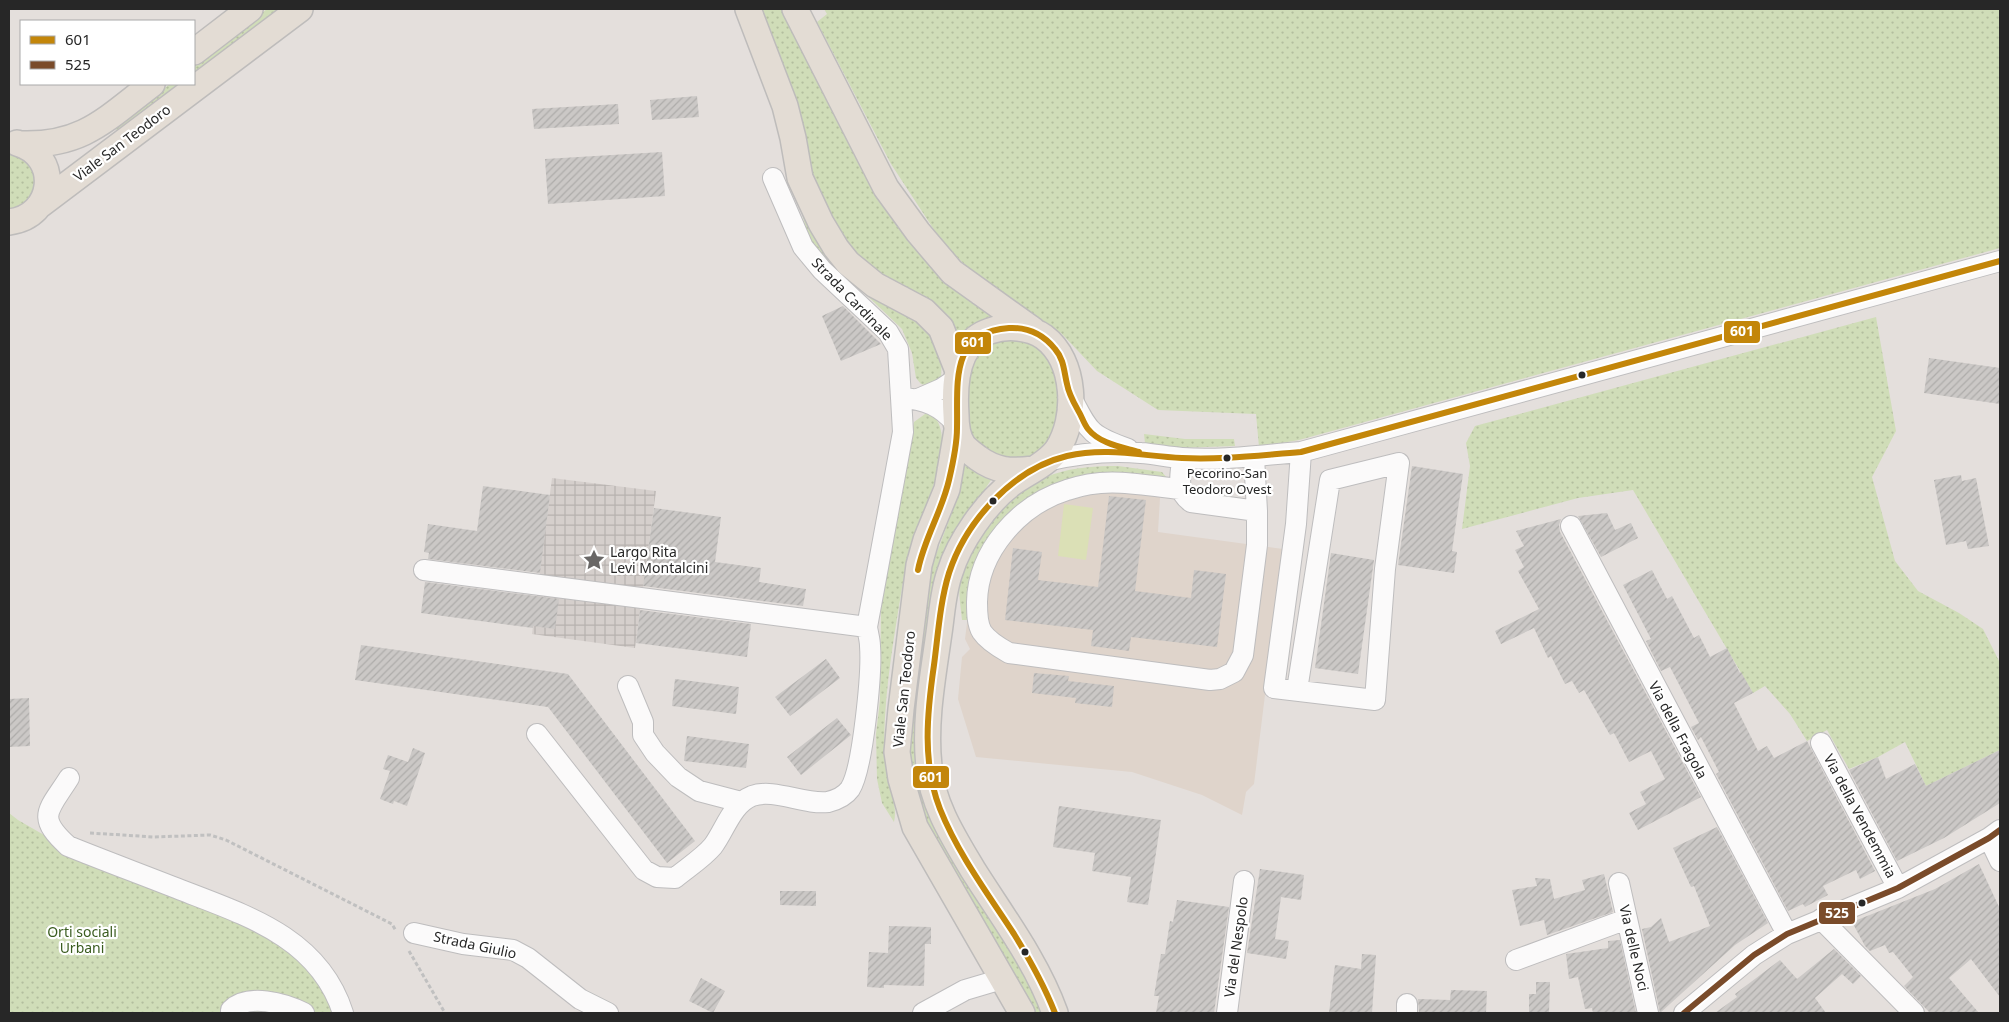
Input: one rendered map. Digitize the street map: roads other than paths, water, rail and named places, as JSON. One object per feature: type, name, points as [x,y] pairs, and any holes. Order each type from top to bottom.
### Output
[{"type":"main road","points":[[195,51],[250,9]]},
{"type":"main road","name":"Viale San Teodoro","points":[[20,219],[300,9]]},
{"type":"main road","points":[[748,9],[785,106],[800,178],[808,200],[821,223],[836,248],[848,263],[875,285],[924,311],[941,328],[957,375]]},
{"type":"main road","points":[[795,9],[886,188],[918,232],[952,272],[1048,341],[1061,355],[1066,370],[1070,395],[1069,422],[1065,436],[1055,452],[1009,486],[971,528],[949,572],[936,658],[927,744],[929,769],[934,791],[948,826],[1039,977],[1055,1013]]},
{"type":"main road","points":[[12,142],[42,145],[62,142],[85,134],[151,85]]},
{"type":"main road","points":[[12,142],[32,150],[46,170],[47,188],[20,219]]},
{"type":"main road","points":[[1033,330],[1009,328],[989,331],[970,344],[962,358],[957,375],[956,427],[962,444],[992,467],[1014,471],[1039,465]]},
{"type":"main road","name":"Viale San Teodoro","points":[[956,427],[947,489],[926,540],[919,565],[905,670],[897,752],[901,780],[914,827],[1001,976],[1015,1011]]},
{"type":"street","name":"Strada Cardinale","points":[[741,802],[753,796],[764,794],[828,802],[842,797],[850,790],[855,778],[861,756],[870,670],[870,646],[867,627],[909,398],[898,349],[888,332],[822,270],[803,246],[773,178]]},
{"type":"street","points":[[1039,465],[1090,453],[1139,452],[1182,458],[1254,457],[1300,452],[2000,261]]},
{"type":"street","points":[[909,398],[941,389],[957,375]]},
{"type":"street","points":[[1070,395],[1091,432],[1106,441],[1139,452]]},
{"type":"street","points":[[909,398],[946,412],[956,427]]},
{"type":"street","points":[[1297,690],[1330,480],[1399,463],[1385,569],[1375,700],[1274,688],[1297,517],[1300,452]]},
{"type":"street","points":[[1180,489],[1130,482],[1103,482],[1086,484],[1066,490],[1038,503],[1008,529],[997,543],[983,568],[977,593],[977,610],[982,632],[1009,653],[1210,680],[1227,677],[1234,672],[1243,655],[1257,545],[1254,457]]},
{"type":"street","points":[[1182,458],[1180,489],[1191,502],[1257,511]]},
{"type":"street","name":"Via della Fragola","points":[[1571,526],[1786,934]]},
{"type":"street","points":[[424,570],[867,627]]},
{"type":"street","points":[[537,734],[644,870],[657,877],[675,878],[712,847],[741,802],[699,791],[678,778],[655,753],[643,736],[643,722],[628,686]]},
{"type":"street","name":"Via della Vendemmia","points":[[1821,743],[1898,888]]},
{"type":"street","points":[[69,778],[48,812],[47,821],[51,830],[68,846],[251,918],[286,937],[308,955],[323,973],[336,994],[343,1013]]},
{"type":"street","points":[[1684,1013],[1754,955],[1786,934],[1898,888],[1995,834],[2000,861]]},
{"type":"street","name":"Via del Nespolo","points":[[1227,1013],[1244,881]]},
{"type":"street","name":"Via delle Noci","points":[[1619,883],[1648,1013]]},
{"type":"street","points":[[1516,960],[1627,919]]},
{"type":"street","points":[[1821,919],[1914,1013]]},
{"type":"street","name":"Strada Giulio","points":[[406,938],[513,950],[528,958],[580,999],[608,1013]]},
{"type":"street","points":[[923,1013],[965,990],[992,982],[1001,976]]},
{"type":"street","points":[[231,1013],[236,1004],[258,1000],[292,1008],[304,1013]]},
{"type":"place","name":"Pecorino-San Teodoro Ovest","points":[[1227,458]]},
{"type":"place","name":"Largo Rita Levi Montalcini","points":[[594,560]]},
{"type":"park label","name":"Orti sociali Urbani","points":[[82,940]]}]
